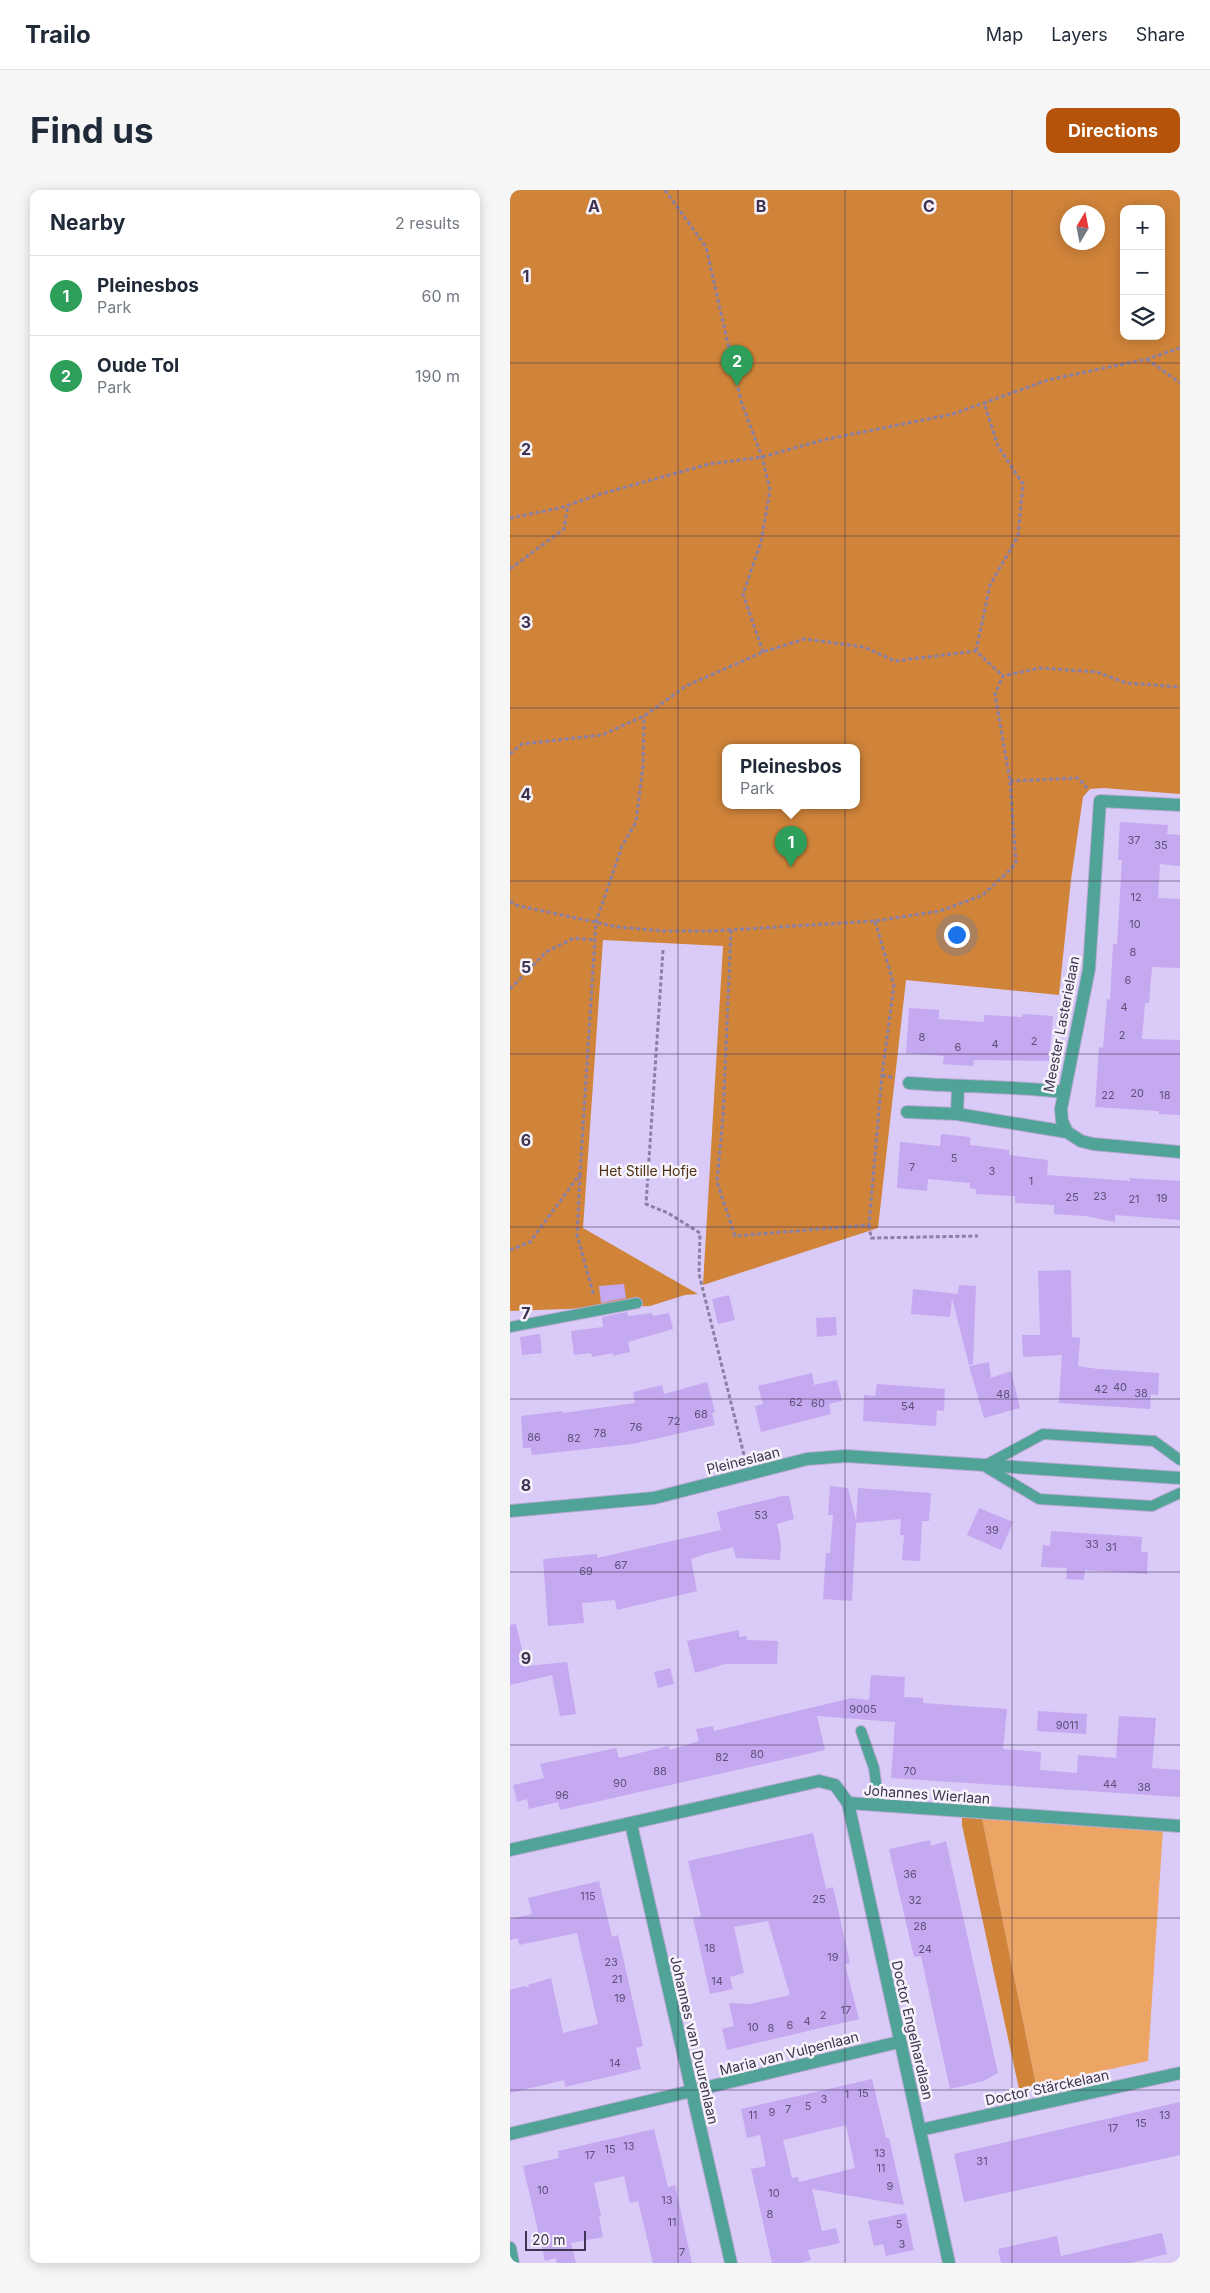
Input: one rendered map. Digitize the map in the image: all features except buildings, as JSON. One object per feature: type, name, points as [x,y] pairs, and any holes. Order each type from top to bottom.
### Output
[{"type":"street","points":[[1100,801],[1180,805]]},
{"type":"street","name":"Meester Lasterielaan","points":[[1067,1132],[1062,1121],[1061,1109],[1089,970],[1100,801]]},
{"type":"street","points":[[909,1083],[958,1087],[1026,1088],[1064,1092]]},
{"type":"street","points":[[957,1114],[958,1087]]},
{"type":"street","points":[[907,1112],[957,1114],[1067,1132],[1093,1144],[1180,1152]]},
{"type":"street","name":"Pleineslaan","points":[[510,1511],[654,1498],[807,1459],[846,1456],[1180,1478]]},
{"type":"street","name":"Johannes Wierlaan","points":[[510,1850],[819,1781],[836,1785],[848,1803],[1180,1826]]},
{"type":"street","name":"Doctor Engelhardlaan","points":[[848,1803],[949,2263]]},
{"type":"street","name":"Johannes van Duurenlaan","points":[[631,1824],[731,2263]]},
{"type":"street","name":"Maria van Vulpenlaan","points":[[510,2134],[899,2042]]},
{"type":"street","name":"Doctor Stärckelaan","points":[[920,2130],[1180,2073]]},
{"type":"street","points":[[510,2248],[514,2263]]},
{"type":"lane","points":[[510,1327],[637,1303]]},
{"type":"lane","points":[[984,1466],[1043,1434],[1154,1441],[1180,1460]]},
{"type":"lane","name":"Pleineslaan","points":[[984,1466],[1040,1499],[1152,1506],[1180,1493]]},
{"type":"lane","points":[[862,1731],[874,1768],[879,1805]]},
{"type":"path","points":[[665,190],[706,247],[741,401],[762,457],[770,490],[761,542],[742,594],[763,652]]},
{"type":"path","points":[[510,518],[568,505],[709,464],[762,457],[823,440],[953,414],[1048,380],[1146,359],[1180,348]]},
{"type":"path","points":[[1146,359],[1180,383]]},
{"type":"path","points":[[976,651],[990,585],[1018,536],[1023,484],[998,446],[984,403]]},
{"type":"path","points":[[510,569],[564,529],[568,505]]},
{"type":"path","points":[[510,754],[522,744],[602,736],[644,716],[686,686],[763,652],[805,639],[864,647],[895,661],[976,651],[1004,676]]},
{"type":"path","points":[[510,901],[515,905],[618,927],[664,931],[731,930],[874,921],[940,911],[983,895],[1016,864],[1010,781],[994,694],[1004,676],[1040,668],[1098,672],[1126,683],[1180,688]]},
{"type":"path","points":[[597,1310],[576,1235],[596,922],[622,846],[636,822],[644,766],[644,716]]},
{"type":"path","points":[[1010,781],[1078,778],[1100,801]]},
{"type":"path","points":[[874,921],[894,986],[882,1075],[869,1225],[871,1238],[978,1236]]},
{"type":"path","points":[[731,930],[723,1116],[717,1182],[735,1236],[869,1225]]},
{"type":"path","points":[[510,989],[546,952],[574,938],[595,940]]},
{"type":"path","points":[[663,950],[646,1204],[668,1213],[700,1233],[699,1274],[748,1474]]},
{"type":"path","points":[[510,1250],[530,1242],[580,1174]]},
{"type":"shaded area","points":[[510,190],[1180,190],[1180,794],[1103,788],[1090,789],[1083,797],[1071,880],[1059,995],[906,980],[878,1228],[703,1285],[723,946],[603,940],[583,1228],[698,1294],[685,1295],[650,1306],[510,1311]]},
{"type":"shaded area","points":[[962,1818],[982,1818],[1036,2085],[1019,2089],[962,1825]]},
{"type":"shaded area","points":[[982,1818],[1163,1828],[1148,2061],[1036,2085]]},
{"type":"place","name":"Oude Tol","points":[[737,386]]},
{"type":"place","name":"Pleinesbos","points":[[791,867]]},
{"type":"park label","name":"Het Stille Hofje","points":[[648,1170]]}]
